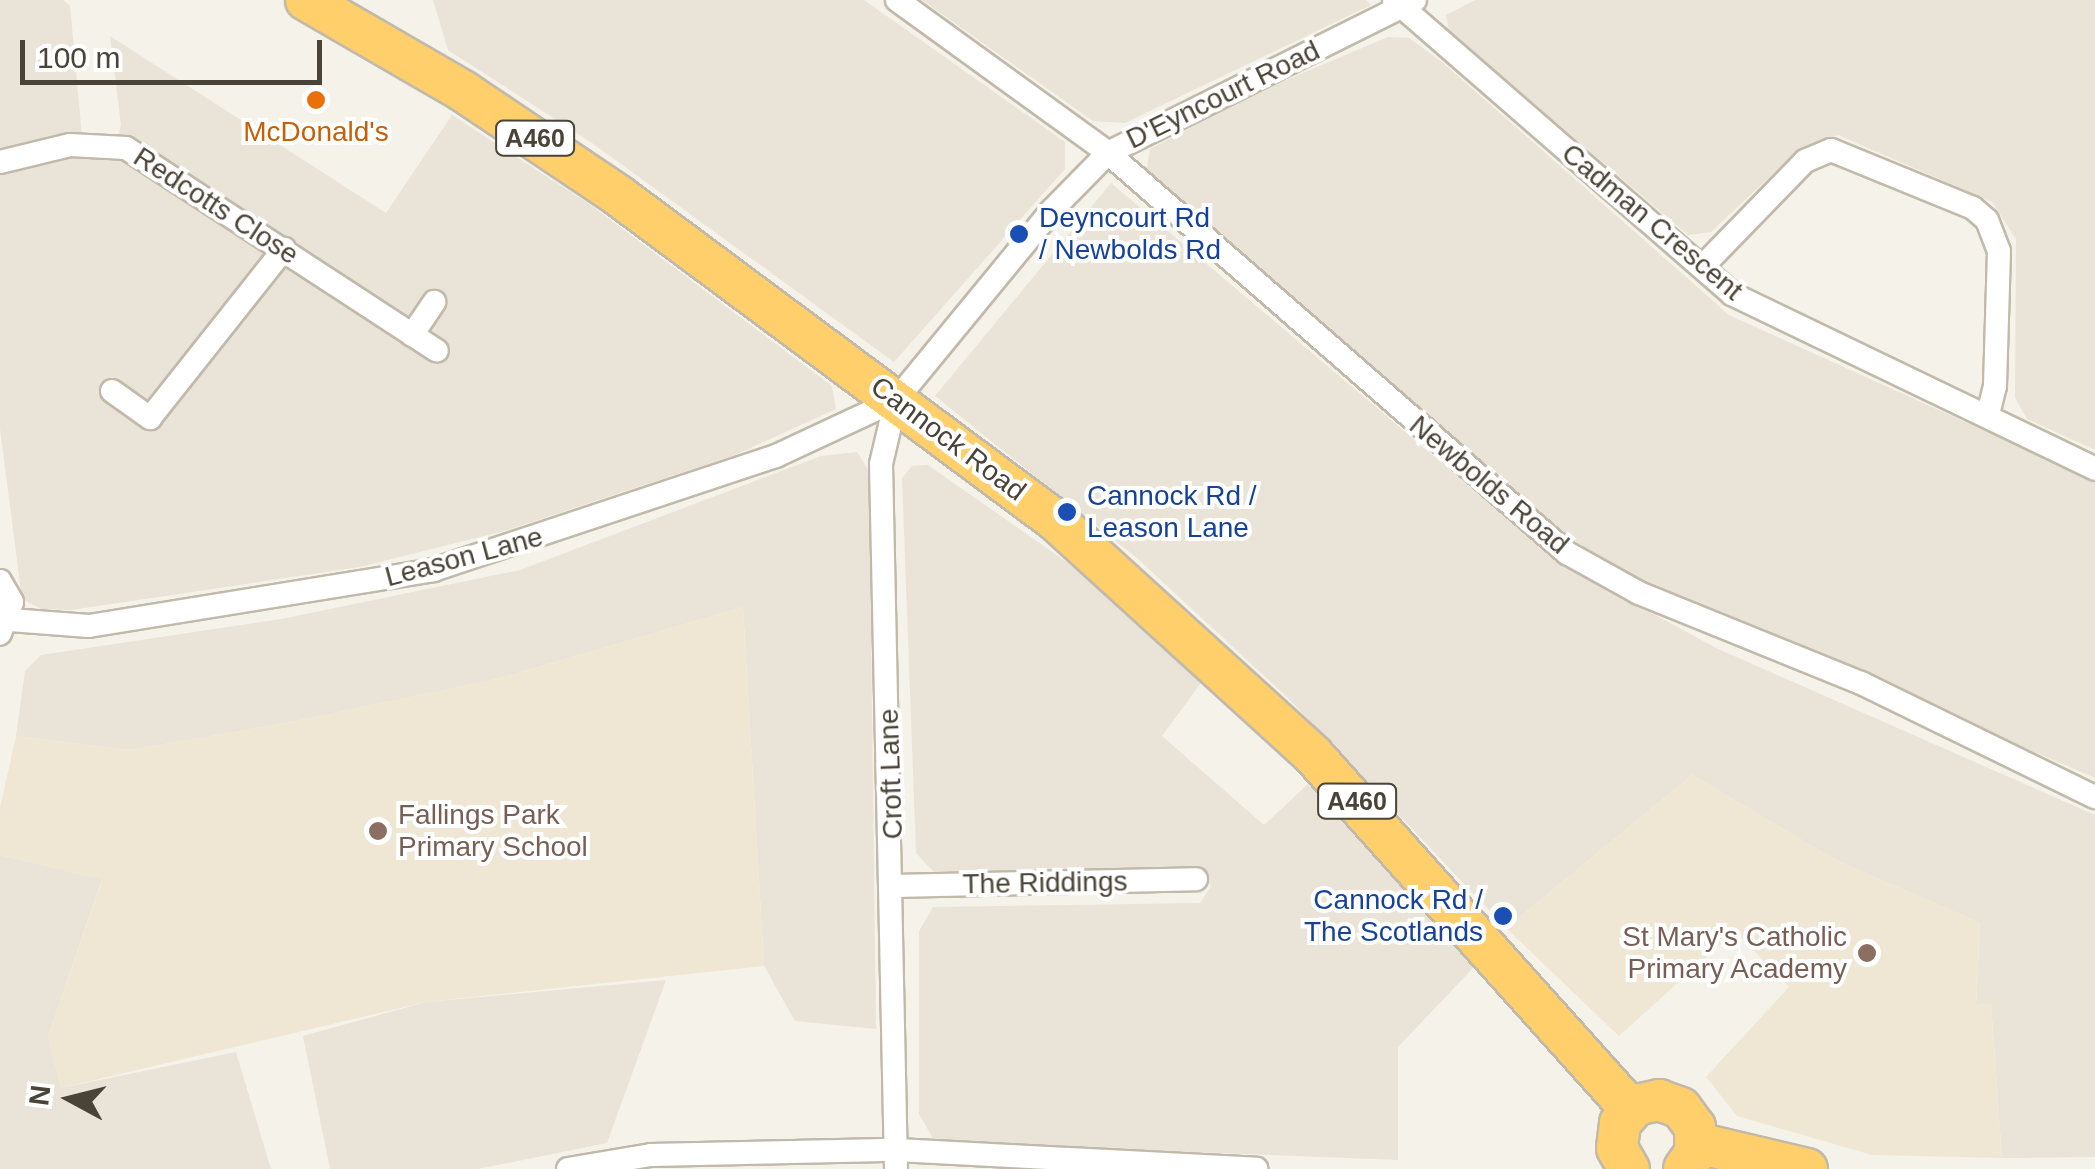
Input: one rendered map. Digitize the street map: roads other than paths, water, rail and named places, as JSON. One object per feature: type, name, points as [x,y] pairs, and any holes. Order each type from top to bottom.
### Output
[{"type":"highway","name":"Cannock Road","points":[[319,3],[589,175],[896,400],[1121,576],[1313,755],[1630,1109]]},
{"type":"highway","points":[[1622,1167],[1617,1132],[1630,1109],[1651,1100],[1674,1104],[1692,1120],[1690,1156],[1807,1169]]},
{"type":"street","name":"Newbolds Road","points":[[898,0],[1108,152],[1567,553],[1639,592],[1861,682],[2095,797]]},
{"type":"street","name":"D'Eyncourt Road","points":[[896,400],[1051,211],[1108,152],[1404,2]]},
{"type":"street","name":"Cadman Crescent","points":[[1404,2],[1702,267],[1749,304],[2095,469]]},
{"type":"street","name":"Redcotts Close","points":[[0,162],[70,146],[126,148],[437,351]]},
{"type":"street","points":[[1702,267],[1805,161],[1831,150],[1972,208],[1987,220],[1999,251],[1996,386],[1988,415]]},
{"type":"street","points":[[112,392],[150,418],[284,250]]},
{"type":"street","points":[[412,335],[434,302]]},
{"type":"street","name":"Leason Lane","points":[[5,627],[89,626],[433,570],[776,456],[896,400]]},
{"type":"street","name":"Croft Lane","points":[[896,400],[881,464],[894,886],[897,1160]]},
{"type":"street","points":[[0,581],[12,602],[5,627]]},
{"type":"street","name":"The Riddings","points":[[894,886],[1196,879]]},
{"type":"street","points":[[568,1169],[651,1156],[1256,1169]]},
{"type":"place","name":"McDonald's","points":[[316,100]]},
{"type":"place","name":"Deyncourt Rd / Newbolds Rd","points":[[1019,234]]},
{"type":"place","name":"Cannock Rd / Leason Lane","points":[[1067,512]]},
{"type":"place","name":"Fallings Park Primary School","points":[[378,831]]},
{"type":"place","name":"Cannock Rd / The Scotlands","points":[[1503,916]]},
{"type":"place","name":"St Mary's Catholic Primary Academy","points":[[1867,953]]}]
